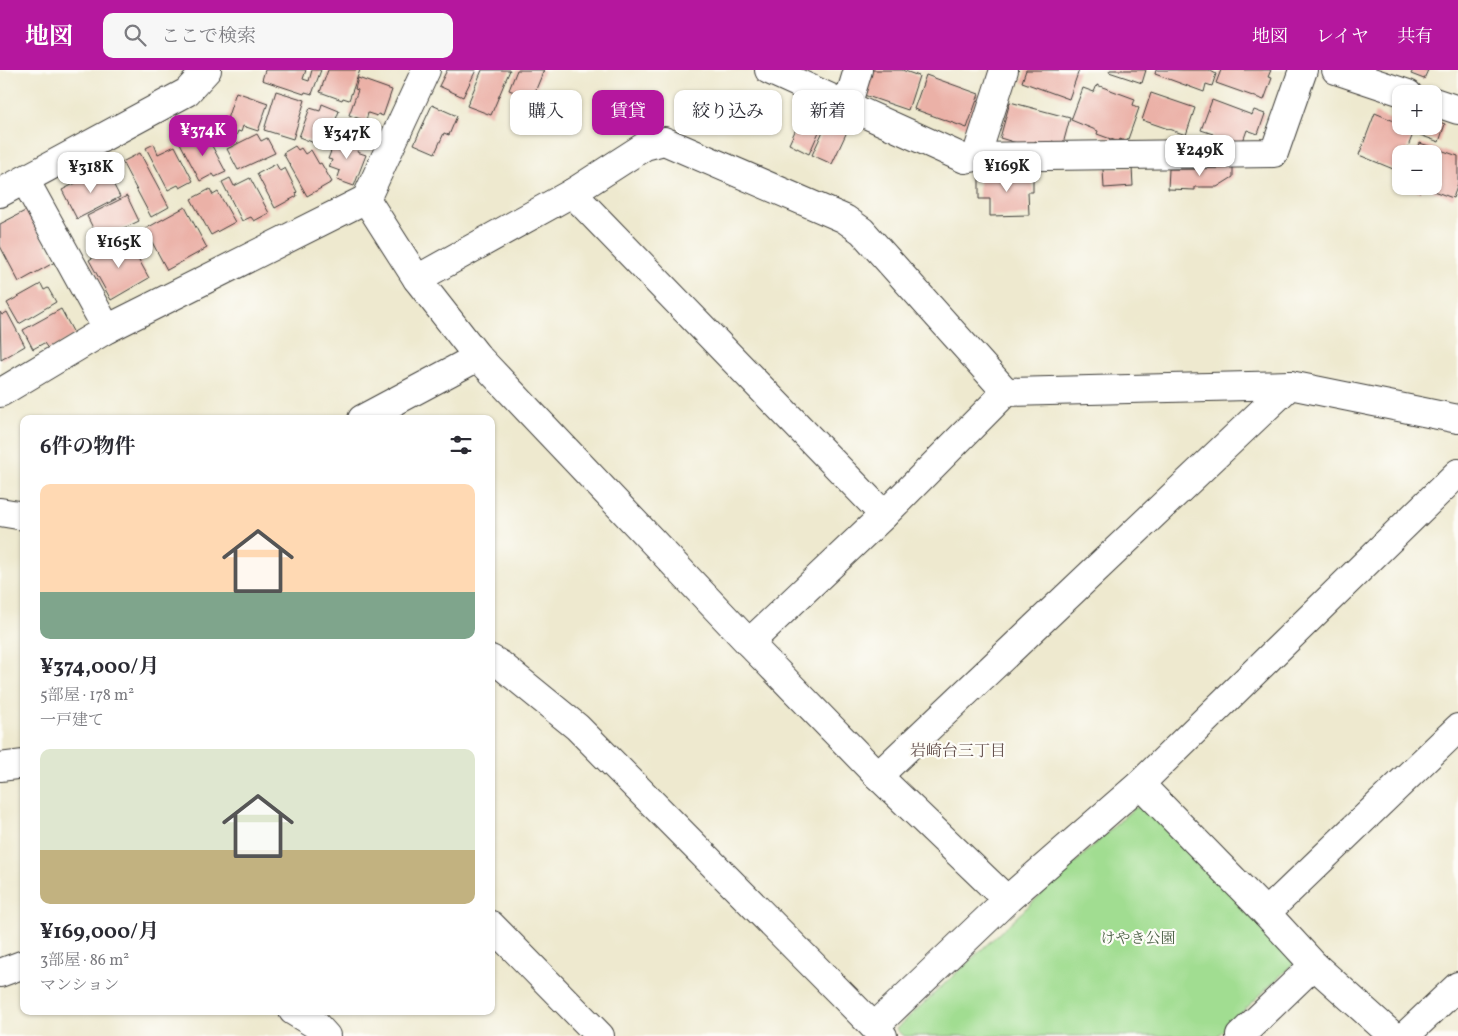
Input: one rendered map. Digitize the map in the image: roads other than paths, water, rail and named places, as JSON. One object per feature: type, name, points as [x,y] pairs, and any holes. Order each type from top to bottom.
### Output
[{"type":"street","points":[[0,193],[187,92],[207,70]]},
{"type":"street","points":[[0,393],[107,329],[366,199],[426,70]]},
{"type":"street","points":[[769,70],[812,90]]},
{"type":"street","points":[[852,90],[858,70]]},
{"type":"street","points":[[976,157],[1004,70]]},
{"type":"street","points":[[864,114],[965,159],[976,157],[1274,152],[1303,70]]},
{"type":"street","points":[[1336,70],[1392,89]]},
{"type":"street","points":[[1442,105],[1458,110]]},
{"type":"street","points":[[417,279],[572,193],[645,146],[664,141],[845,219],[862,230],[1006,392]]},
{"type":"street","points":[[25,180],[107,329]]},
{"type":"street","points":[[572,193],[884,515]]},
{"type":"street","points":[[366,199],[417,279],[478,357],[878,776],[1007,900]]},
{"type":"street","points":[[369,415],[478,357]]},
{"type":"street","points":[[878,776],[1290,385]]},
{"type":"street","points":[[749,643],[884,515],[1006,392],[1290,385],[1458,419]]},
{"type":"street","points":[[495,661],[577,727],[878,1031],[1007,900],[1140,784],[1458,473]]},
{"type":"street","points":[[0,512],[20,515]]},
{"type":"street","points":[[1266,913],[1458,728]]},
{"type":"street","points":[[0,767],[20,764]]},
{"type":"street","points":[[1140,784],[1314,965],[1392,1036]]},
{"type":"street","points":[[495,929],[600,1036]]},
{"type":"street","points":[[1240,1036],[1314,965]]},
{"type":"street","points":[[0,973],[20,966]]},
{"type":"street","points":[[1406,1036],[1458,986]]},
{"type":"street","points":[[299,1015],[316,1026],[326,1036]]},
{"type":"district","name":"岩崎台三丁目","points":[[958,750]]},
{"type":"park label","name":"けやき公園","points":[[1138,938]]}]
